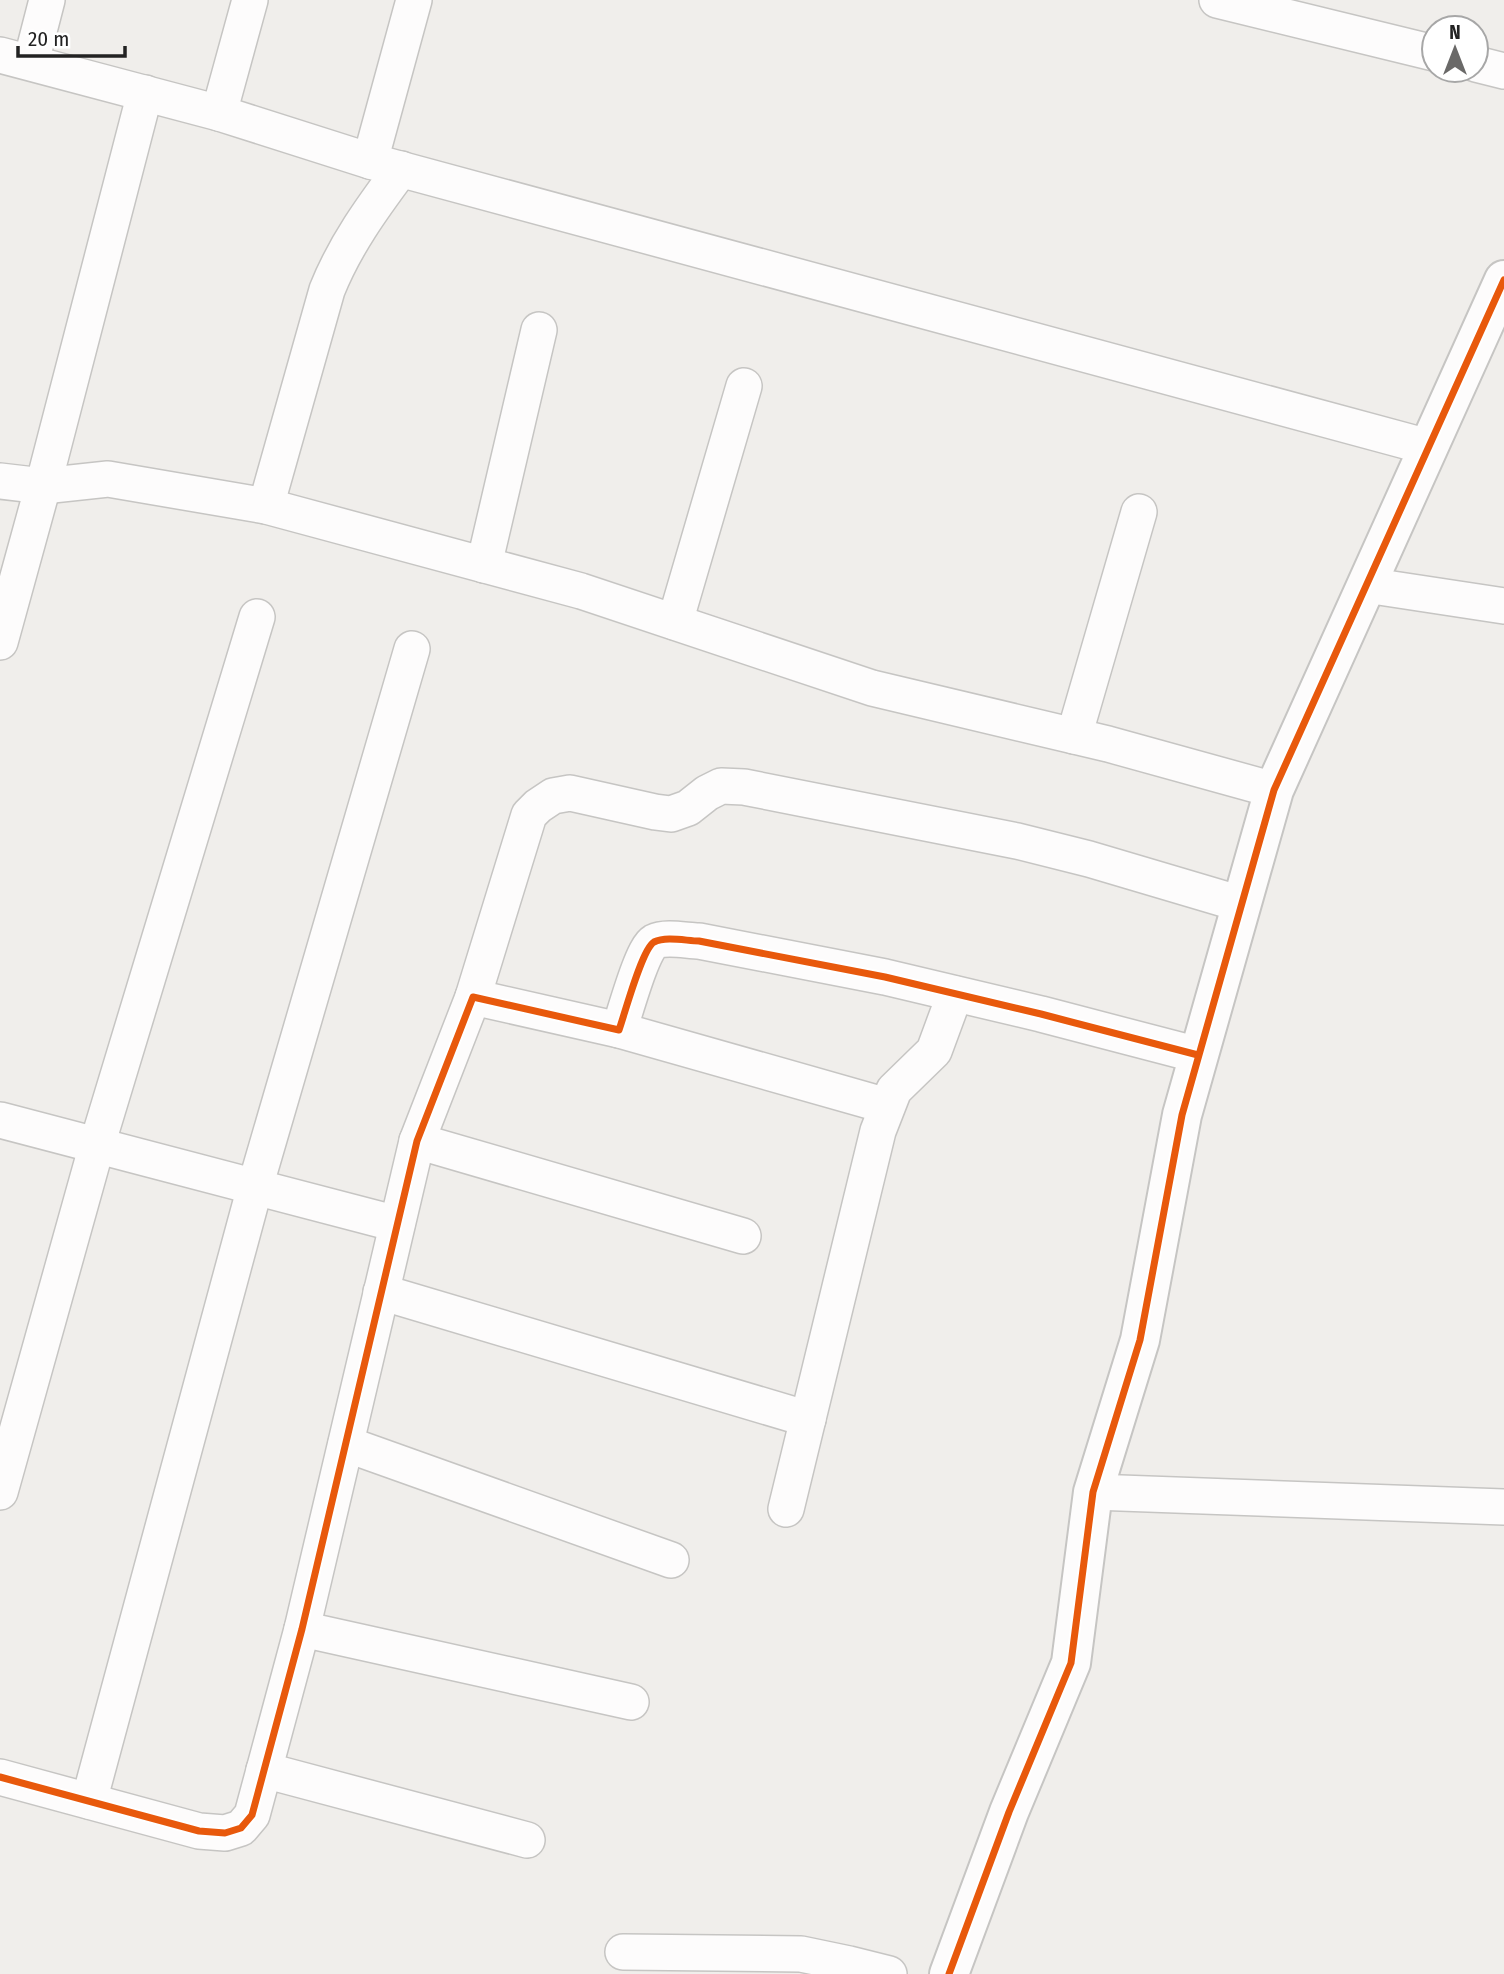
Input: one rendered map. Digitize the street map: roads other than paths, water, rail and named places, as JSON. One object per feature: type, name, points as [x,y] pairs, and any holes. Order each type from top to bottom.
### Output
[{"type":"street","points":[[47,0],[15,58],[219,113],[386,165],[1428,447]]},
{"type":"street","points":[[219,113],[250,0]]},
{"type":"street","points":[[267,506],[332,277],[361,223],[386,165],[414,0]]},
{"type":"street","points":[[1217,0],[1420,50]]},
{"type":"street","points":[[0,642],[145,93]]},
{"type":"street","points":[[949,1974],[1009,1812],[1071,1663],[1093,1492],[1140,1340],[1182,1115],[1274,790],[1504,280]]},
{"type":"street","points":[[484,565],[539,330]]},
{"type":"street","points":[[675,622],[744,386]]},
{"type":"street","points":[[0,481],[43,486],[108,479],[267,506],[581,591],[872,688],[1074,736],[1274,790]]},
{"type":"street","points":[[1074,736],[1139,512]]},
{"type":"street","points":[[1366,585],[1504,606]]},
{"type":"street","points":[[0,1492],[97,1145],[257,617]]},
{"type":"street","points":[[89,1801],[255,1187],[412,649]]},
{"type":"street","points":[[0,1777],[199,1831],[225,1833],[241,1828],[252,1815],[302,1629],[417,1141],[473,997],[529,815],[538,806],[553,796],[570,793],[671,814],[688,808],[706,793],[721,786],[744,788],[1017,841],[1089,859],[1241,904]]},
{"type":"street","points":[[619,1030],[644,953],[654,942],[699,941],[885,977],[1198,1055]]},
{"type":"street","points":[[786,1510],[878,1131],[894,1090],[934,1051],[955,994]]},
{"type":"street","points":[[473,997],[619,1030],[887,1106]]},
{"type":"street","points":[[0,1119],[397,1224]]},
{"type":"street","points":[[417,1141],[743,1236]]},
{"type":"street","points":[[381,1292],[808,1419]]},
{"type":"street","points":[[346,1444],[671,1560]]},
{"type":"street","points":[[1093,1492],[1504,1507]]},
{"type":"street","points":[[302,1629],[631,1702]]},
{"type":"street","points":[[264,1770],[527,1840]]},
{"type":"street","points":[[623,1952],[801,1954],[889,1974]]}]
